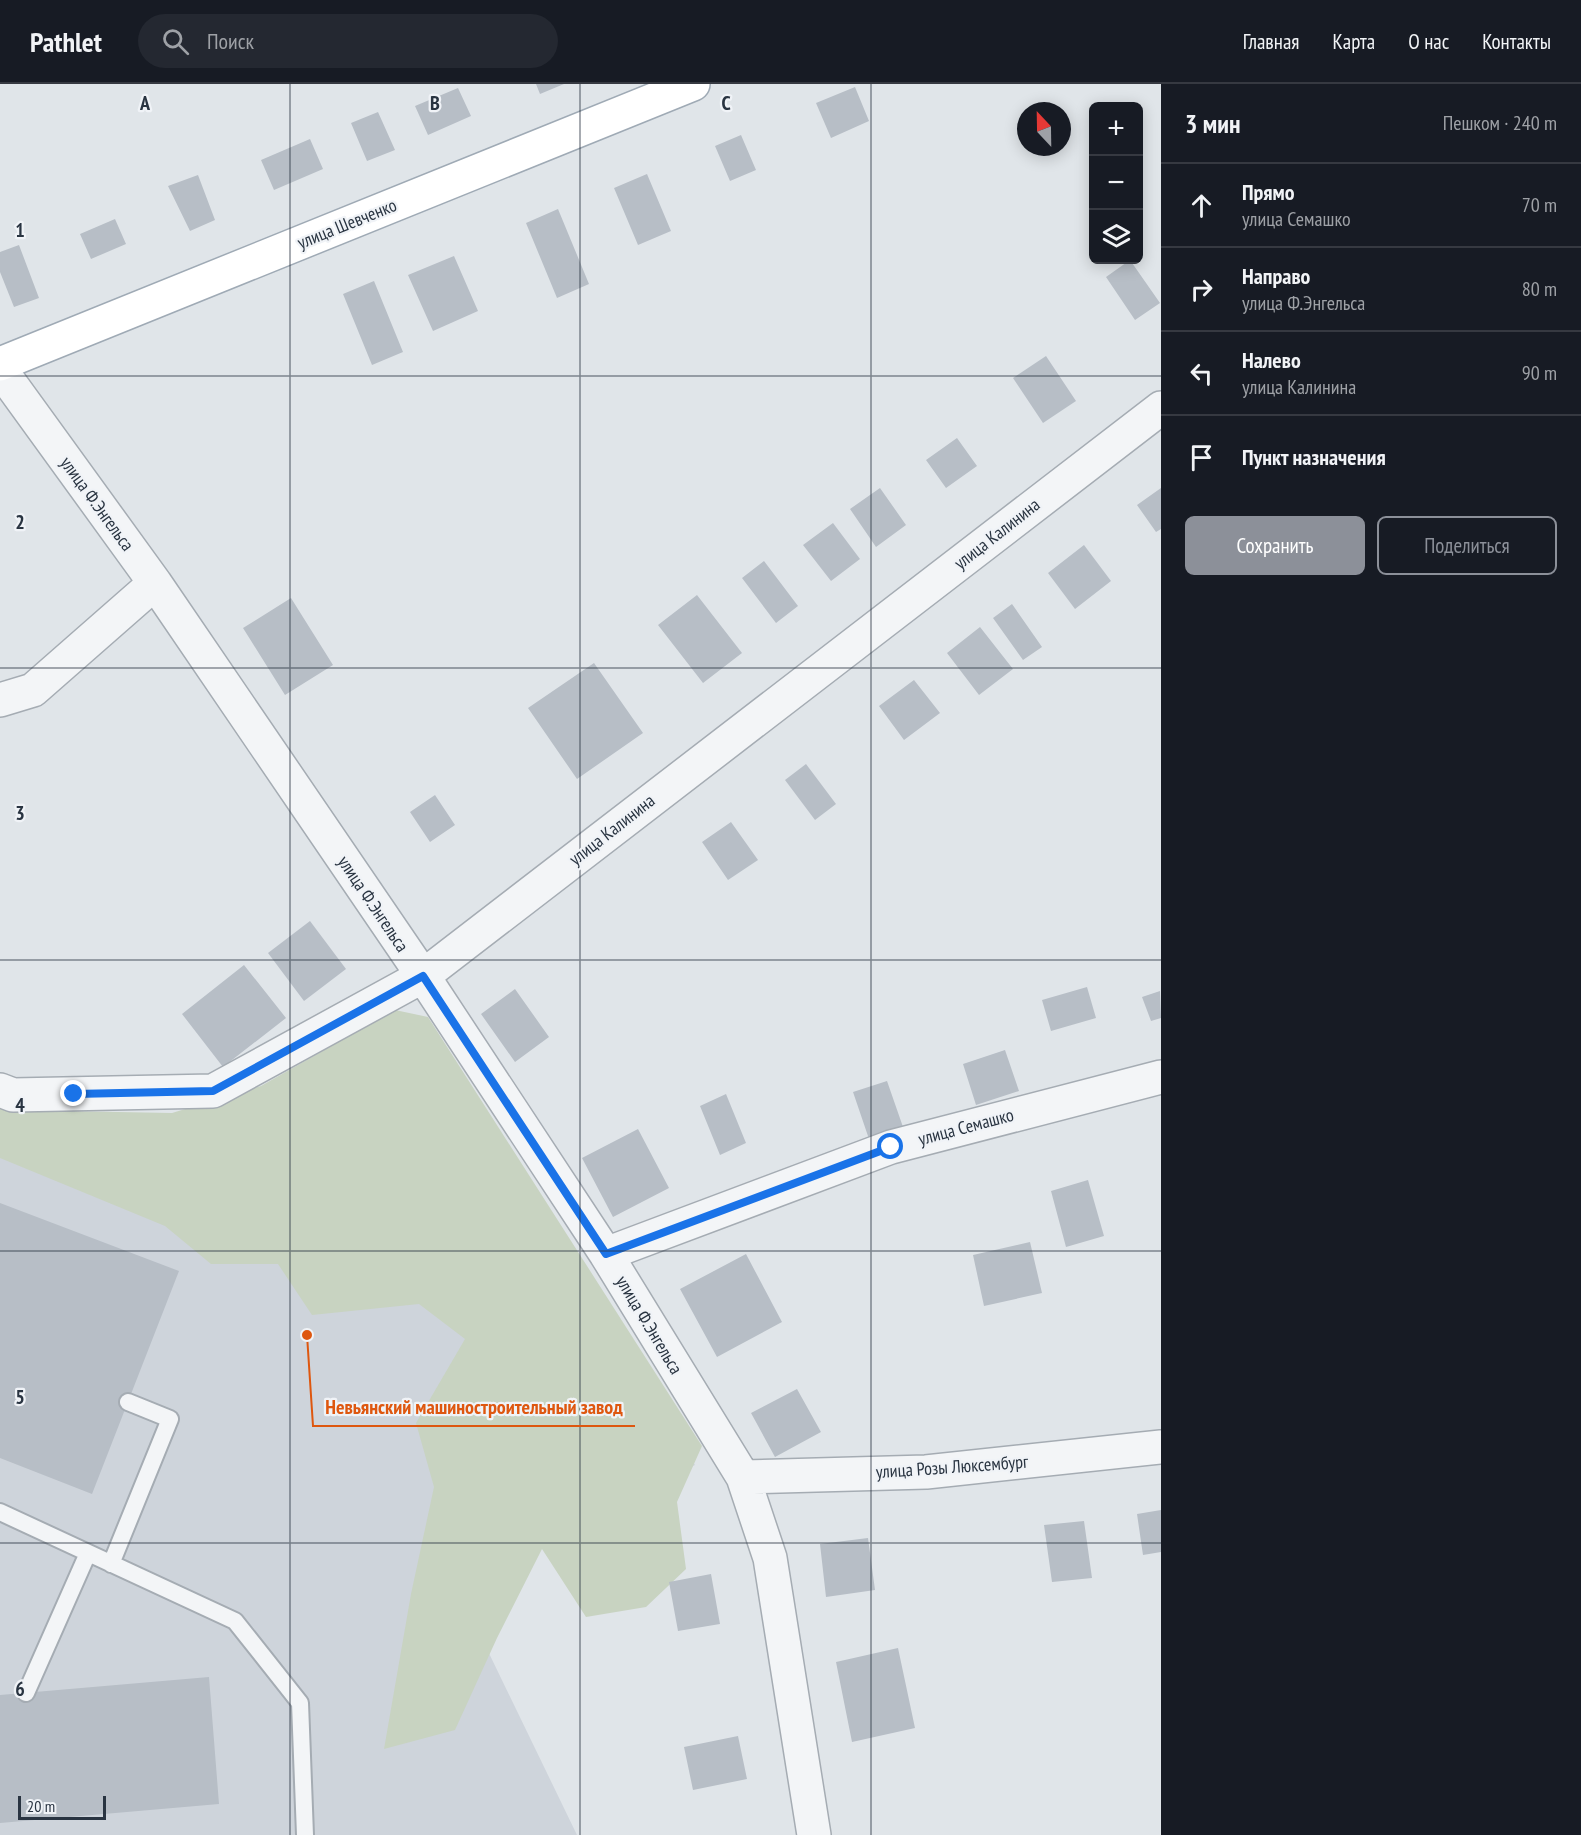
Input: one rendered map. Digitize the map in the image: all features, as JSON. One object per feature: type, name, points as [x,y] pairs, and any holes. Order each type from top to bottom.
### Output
[{"type":"main road","name":"улица Шевченко","points":[[0,364],[693,84]]},
{"type":"street","name":"улица Ф.Энгельса","points":[[0,369],[155,583],[423,976],[606,1254],[743,1477],[770,1558],[814,1835]]},
{"type":"street","name":"улица Калинина","points":[[0,1090],[13,1095],[213,1091],[423,976],[1161,408]]},
{"type":"street","points":[[0,700],[33,690],[155,583]]},
{"type":"street","name":"улица Семашко","points":[[606,1254],[891,1147],[1161,1077]]},
{"type":"street","name":"улица Розы Люксембург","points":[[743,1477],[926,1473],[1161,1447]]},
{"type":"lane","points":[[111,1564],[170,1419],[128,1402]]},
{"type":"lane","points":[[0,1512],[235,1621],[300,1703],[305,1835]]},
{"type":"lane","points":[[26,1693],[88,1553]]},
{"type":"shaded area","points":[[446,1067],[695,1465],[540,1540],[485,1645],[577,1835],[0,1835],[0,1132],[179,1205]]},
{"type":"green space","points":[[395,1010],[428,1017],[702,1446],[677,1502],[686,1569],[646,1607],[586,1617],[542,1549],[497,1638],[455,1730],[384,1749],[411,1594],[434,1487],[416,1423],[465,1339],[419,1304],[312,1315],[278,1264],[211,1264],[165,1226],[0,1158],[0,1107],[9,1110],[172,1113],[261,1086]]},
{"type":"building","points":[[536,84],[564,84],[540,94]]},
{"type":"building","points":[[855,87],[869,121],[831,138],[816,103]]},
{"type":"building","points":[[458,88],[471,116],[428,135],[415,106]]},
{"type":"building","points":[[378,112],[395,150],[367,161],[351,123]]},
{"type":"building","points":[[741,135],[756,170],[730,181],[715,146]]},
{"type":"building","points":[[310,139],[323,169],[274,190],[261,160]]},
{"type":"building","points":[[647,174],[671,231],[638,245],[614,188]]},
{"type":"building","points":[[198,175],[215,220],[190,231],[168,186]]},
{"type":"building","points":[[558,209],[589,284],[557,298],[526,223]]},
{"type":"building","points":[[115,219],[126,244],[91,259],[80,234]]},
{"type":"building","points":[[19,245],[39,298],[14,307],[0,272],[0,252]]},
{"type":"building","points":[[454,256],[478,311],[433,331],[408,275]]},
{"type":"building","points":[[1124,264],[1133,264],[1160,303],[1135,320],[1106,277]]},
{"type":"building","points":[[374,281],[403,352],[372,365],[343,294]]},
{"type":"building","points":[[1046,356],[1076,401],[1043,423],[1013,378]]},
{"type":"building","points":[[957,438],[977,466],[946,488],[926,460]]},
{"type":"building","points":[[880,488],[906,525],[876,547],[850,509]]},
{"type":"building","points":[[1161,488],[1161,529],[1156,532],[1137,505]]},
{"type":"building","points":[[833,523],[860,559],[831,581],[803,545]]},
{"type":"building","points":[[1084,545],[1111,581],[1075,609],[1048,573]]},
{"type":"building","points":[[764,561],[798,606],[776,623],[742,578]]},
{"type":"building","points":[[697,595],[742,653],[703,683],[658,625]]},
{"type":"building","points":[[291,598],[333,665],[285,695],[243,628]]},
{"type":"building","points":[[1012,604],[1042,647],[1023,660],[993,618]]},
{"type":"building","points":[[980,627],[1013,669],[979,695],[947,653]]},
{"type":"building","points":[[594,663],[643,733],[577,779],[528,708]]},
{"type":"building","points":[[914,680],[940,713],[904,740],[879,706]]},
{"type":"building","points":[[806,764],[836,804],[815,820],[785,780]]},
{"type":"building","points":[[435,795],[455,825],[430,842],[410,812]]},
{"type":"building","points":[[731,822],[758,860],[728,880],[702,842]]},
{"type":"building","points":[[310,921],[346,969],[304,1001],[268,953]]},
{"type":"building","points":[[244,965],[286,1018],[223,1067],[182,1014]]},
{"type":"building","points":[[1087,987],[1096,1018],[1051,1031],[1042,1000]]},
{"type":"building","points":[[515,989],[549,1037],[515,1062],[481,1014]]},
{"type":"building","points":[[1160,991],[1161,1018],[1151,1021],[1142,997]]},
{"type":"building","points":[[1005,1050],[1019,1091],[976,1105],[963,1064]]},
{"type":"building","points":[[887,1081],[903,1127],[869,1139],[853,1092]]},
{"type":"building","points":[[726,1094],[746,1143],[720,1155],[700,1106]]},
{"type":"building","points":[[638,1129],[669,1188],[613,1217],[582,1158]]},
{"type":"building","points":[[1088,1180],[1104,1236],[1066,1247],[1051,1191]]},
{"type":"building","points":[[0,1203],[179,1271],[92,1494],[0,1458]]},
{"type":"building","points":[[1030,1242],[1042,1293],[984,1306],[973,1255]]},
{"type":"building","points":[[746,1254],[782,1322],[717,1357],[680,1289]]},
{"type":"building","points":[[797,1389],[821,1432],[775,1457],[751,1413]]},
{"type":"building","points":[[1161,1510],[1161,1552],[1143,1555],[1137,1514]]},
{"type":"building","points":[[1084,1521],[1092,1578],[1052,1582],[1044,1525]]},
{"type":"building","points":[[868,1538],[875,1590],[826,1597],[820,1544]]},
{"type":"building","points":[[711,1574],[720,1624],[678,1631],[669,1582]]},
{"type":"building","points":[[898,1648],[915,1728],[852,1742],[836,1662]]},
{"type":"building","points":[[209,1677],[219,1804],[0,1823],[0,1695]]},
{"type":"building","points":[[738,1736],[747,1779],[693,1790],[684,1747]]},
{"type":"place","name":"Невьянский машиностроительный завод","points":[[307,1335]]},
{"type":"route","points":[[74,1094],[213,1091],[423,976],[606,1254],[891,1147]]}]
